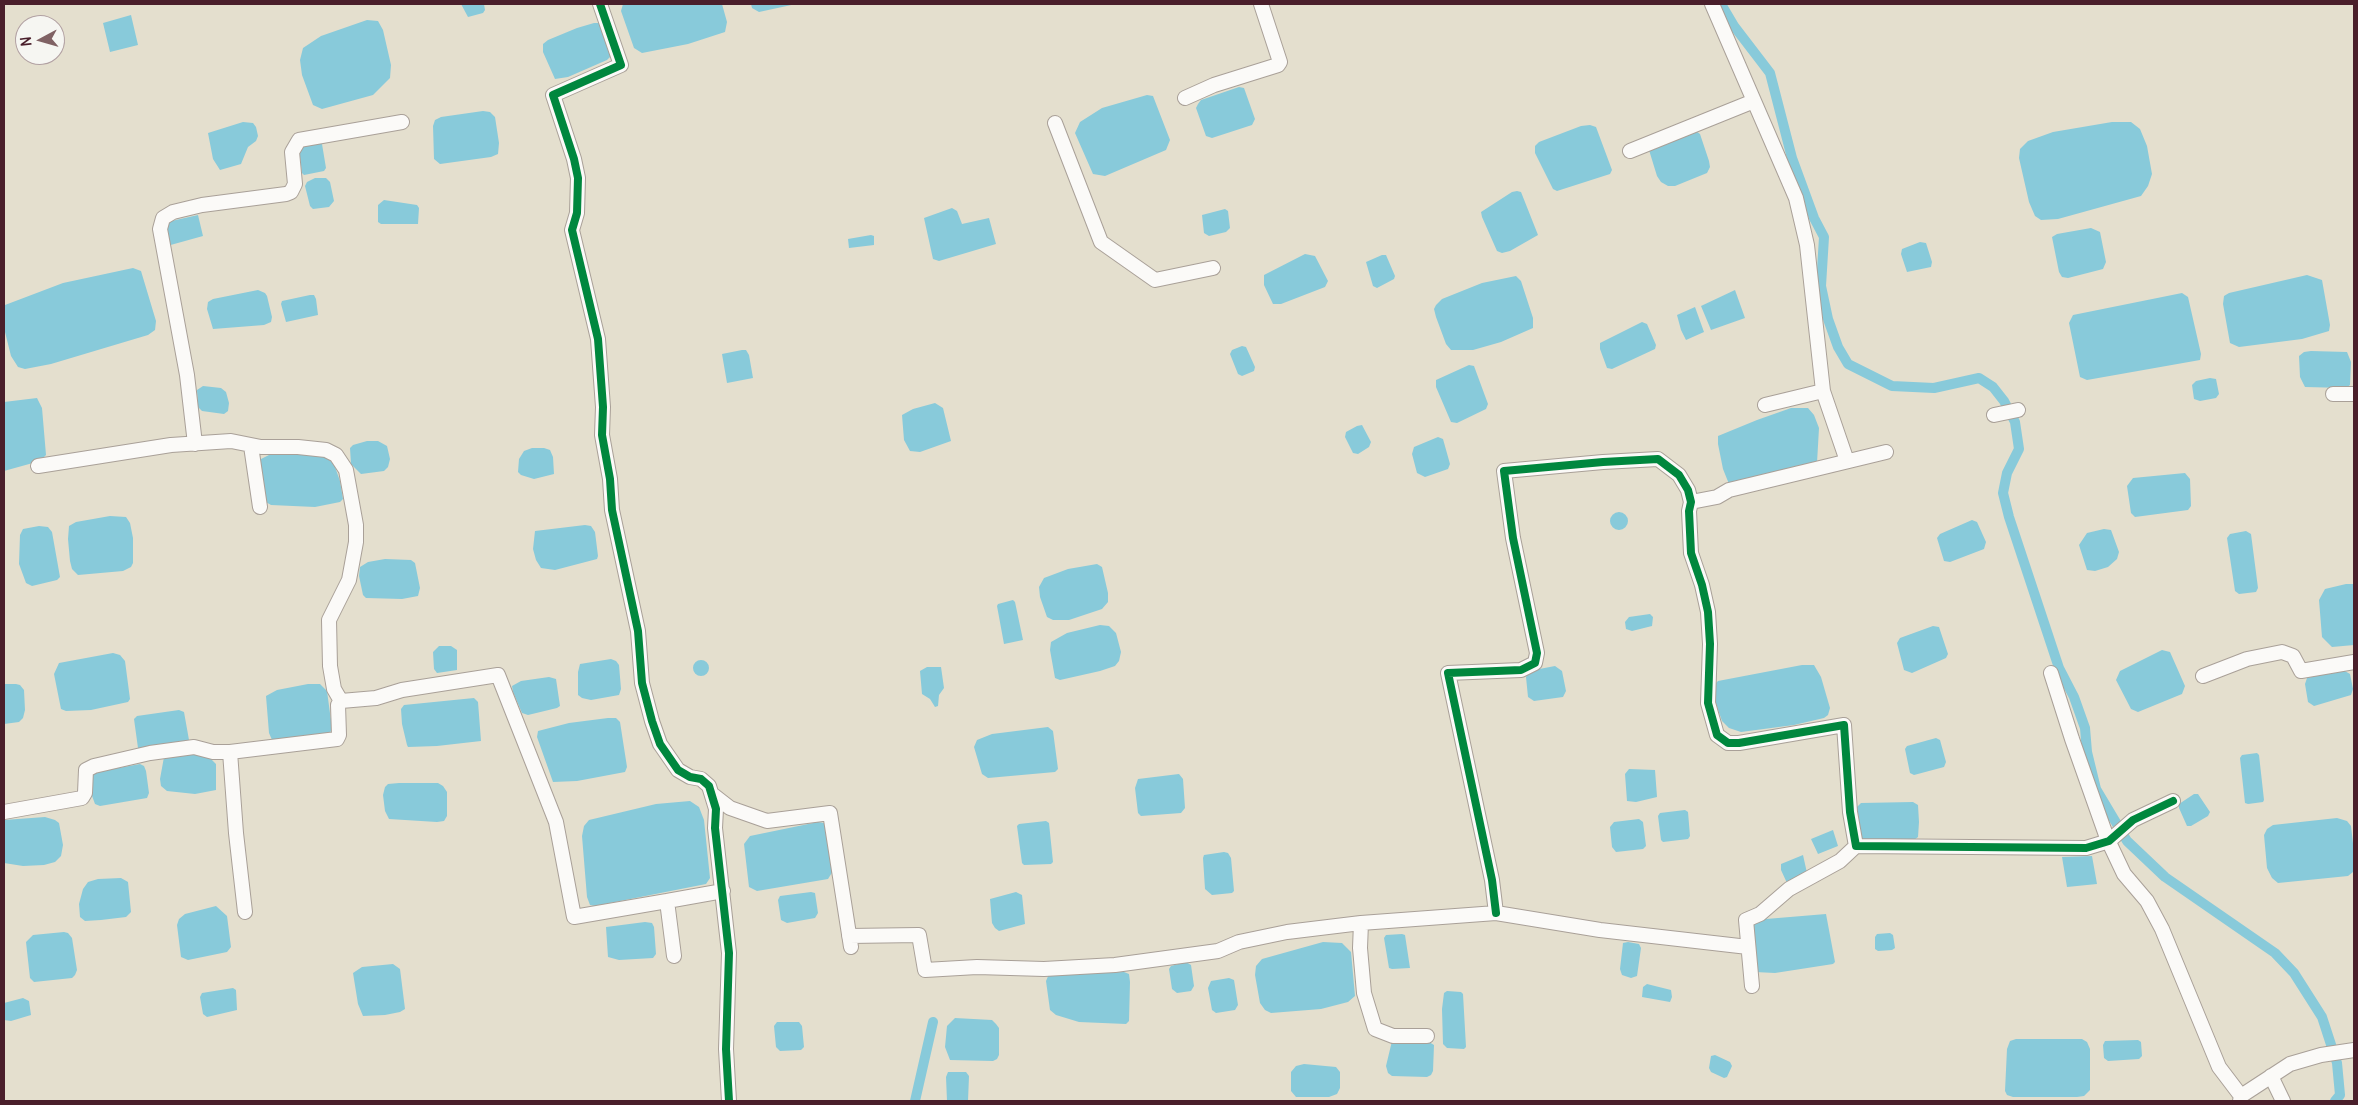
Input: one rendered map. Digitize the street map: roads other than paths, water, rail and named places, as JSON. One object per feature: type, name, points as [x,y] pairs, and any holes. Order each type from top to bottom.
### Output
[{"type":"street","points":[[600,4],[621,65],[553,94],[574,159],[578,178],[577,213],[572,230],[598,339],[603,407],[602,435],[611,487],[612,510],[632,599],[640,646],[642,683],[652,722],[660,744],[675,766],[690,777],[704,781],[712,794],[730,808],[767,822],[830,813],[850,941],[919,935],[925,970],[977,967],[1044,968],[1116,964],[1218,951],[1239,942],[1287,932],[1361,923],[1496,913],[1600,930],[1748,946]]},
{"type":"street","points":[[1185,98],[1214,85],[1278,65],[1280,62],[1261,4]]},
{"type":"street","points":[[1712,4],[1796,198],[1807,245],[1823,391],[1847,461]]},
{"type":"street","points":[[1630,151],[1754,101]]},
{"type":"street","points":[[195,444],[187,375],[160,229],[163,218],[173,212],[202,205],[291,192],[295,184],[292,152],[299,140],[402,122]]},
{"type":"street","points":[[1055,123],[1101,242],[1155,280],[1213,268]]},
{"type":"street","points":[[1765,406],[1823,391]]},
{"type":"street","points":[[2333,394],[2354,394]]},
{"type":"street","points":[[1994,415],[2018,410]]},
{"type":"street","points":[[38,466],[82,458],[231,441],[251,446],[326,450],[336,455],[346,470],[354,504],[356,542],[349,580],[332,612],[329,630],[334,689],[341,701]]},
{"type":"street","points":[[251,446],[260,507]]},
{"type":"street","points":[[1691,502],[1717,496],[1729,490],[1886,452]]},
{"type":"street","points":[[1496,913],[1492,880],[1448,673],[1521,670],[1535,664],[1537,653],[1513,538],[1504,471],[1658,459],[1680,476],[1688,490],[1691,502],[1688,511],[1691,553],[1702,585],[1708,612],[1710,644],[1708,703],[1717,735],[1728,743],[1739,743],[1844,725],[1850,812],[1856,846]]},
{"type":"street","points":[[2203,676],[2247,659],[2282,652],[2294,656],[2301,671],[2354,662]]},
{"type":"street","points":[[2051,673],[2072,739],[2124,874],[2147,901],[2162,929],[2219,1067],[2241,1098],[2290,1064],[2320,1055],[2350,1050]]},
{"type":"street","points":[[341,701],[376,698],[402,690],[498,675],[556,822],[574,917],[723,890]]},
{"type":"street","points":[[4,812],[82,798],[85,793],[86,770],[94,766],[194,747],[213,752],[230,752],[337,739],[339,735],[338,705],[341,701]]},
{"type":"street","points":[[230,752],[236,833],[245,912]]},
{"type":"street","points":[[712,794],[730,953],[726,1049],[729,1101]]},
{"type":"street","points":[[1752,986],[1746,920],[1760,914],[1789,889],[1840,861],[1856,846],[2086,848],[2112,839],[2132,820],[2174,801]]},
{"type":"street","points":[[667,901],[674,956]]},
{"type":"street","points":[[1361,923],[1360,948],[1364,993],[1375,1029],[1394,1036],[1427,1036]]},
{"type":"street","points":[[2271,1076],[2283,1101]]},
{"type":"water","points":[[461,4],[484,4],[485,10],[483,13],[468,17]]},
{"type":"water","points":[[623,4],[722,4],[727,22],[725,32],[688,44],[642,53],[634,48],[621,11]]},
{"type":"water","points":[[751,4],[796,4],[759,12],[752,8]]},
{"type":"water","points":[[131,15],[138,45],[110,52],[103,23]]},
{"type":"water","points":[[367,20],[378,21],[383,30],[391,65],[390,78],[373,95],[322,109],[313,105],[302,75],[300,60],[303,48],[321,36]]},
{"type":"water","points":[[600,23],[611,56],[607,60],[568,77],[555,79],[543,52],[543,44],[577,28]]},
{"type":"water","points":[[1239,87],[1244,88],[1255,119],[1252,125],[1212,138],[1206,136],[1196,108],[1198,104],[1201,100]]},
{"type":"water","points":[[1147,95],[1153,96],[1170,140],[1166,150],[1105,176],[1093,174],[1075,133],[1080,122],[1102,108]]},
{"type":"water","points":[[483,111],[490,112],[495,117],[499,143],[498,154],[491,157],[440,164],[434,159],[433,126],[435,120],[441,117]]},
{"type":"water","points":[[243,122],[253,123],[256,127],[258,136],[256,141],[248,147],[241,164],[220,170],[213,159],[208,133]]},
{"type":"water","points":[[2112,122],[2131,122],[2140,129],[2147,146],[2152,174],[2148,186],[2141,196],[2058,219],[2041,220],[2035,216],[2029,202],[2019,158],[2020,149],[2028,141],[2053,132]]},
{"type":"water","points":[[1590,125],[1596,127],[1612,170],[1610,174],[1557,191],[1553,189],[1535,153],[1535,146],[1539,142],[1581,126]]},
{"type":"water","points":[[1696,131],[1700,134],[1709,161],[1710,167],[1707,173],[1675,186],[1668,186],[1661,182],[1657,176],[1649,150]]},
{"type":"water","points":[[319,142],[322,144],[326,168],[324,171],[304,175],[302,173],[300,145]]},
{"type":"water","points":[[315,178],[326,178],[330,182],[334,201],[329,207],[313,209],[310,206],[305,186],[307,182]]},
{"type":"water","points":[[1512,192],[1521,192],[1538,235],[1510,251],[1502,253],[1497,251],[1481,212]]},
{"type":"water","points":[[384,200],[417,205],[419,208],[418,224],[381,224],[378,222],[378,205]]},
{"type":"water","points":[[952,208],[957,211],[962,224],[989,218],[996,244],[939,261],[933,259],[924,218]]},
{"type":"water","points":[[1225,209],[1228,211],[1230,228],[1226,232],[1209,236],[1204,233],[1202,215]]},
{"type":"water","points":[[198,215],[203,236],[167,246],[167,222]]},
{"type":"water","points":[[2091,228],[2100,232],[2106,262],[2103,269],[2068,278],[2062,277],[2059,272],[2052,237],[2057,234]]},
{"type":"water","points":[[874,236],[874,245],[849,248],[848,239]]},
{"type":"water","points":[[1920,242],[1926,243],[1932,262],[1931,267],[1907,272],[1901,254],[1902,249]]},
{"type":"water","points":[[1305,254],[1315,256],[1328,281],[1325,287],[1281,304],[1273,304],[1264,285],[1264,275]]},
{"type":"water","points":[[1386,255],[1395,276],[1394,279],[1377,288],[1373,286],[1366,262]]},
{"type":"water","points":[[133,268],[141,271],[156,321],[155,330],[148,335],[51,364],[25,369],[18,367],[11,356],[4,328],[5,305],[63,283]]},
{"type":"water","points":[[2307,275],[2322,280],[2330,325],[2329,331],[2302,339],[2239,347],[2230,343],[2223,304],[2224,296],[2229,293]]},
{"type":"water","points":[[1516,276],[1521,281],[1533,318],[1533,328],[1501,342],[1473,350],[1451,350],[1446,344],[1436,317],[1434,309],[1436,305],[1442,299],[1482,283]]},
{"type":"water","points":[[258,290],[267,296],[272,317],[271,322],[264,325],[213,329],[207,309],[208,302],[213,299]]},
{"type":"water","points":[[1735,290],[1745,318],[1711,330],[1701,306]]},
{"type":"water","points":[[2182,293],[2188,297],[2201,354],[2200,360],[2087,380],[2080,377],[2069,323],[2073,315]]},
{"type":"water","points":[[314,295],[316,299],[318,315],[286,322],[281,304],[282,301]]},
{"type":"water","points":[[1695,307],[1704,332],[1686,340],[1677,315]]},
{"type":"water","points":[[1642,322],[1647,324],[1656,345],[1655,349],[1612,369],[1607,368],[1600,349],[1600,343]]},
{"type":"water","points":[[1242,346],[1246,347],[1255,367],[1254,371],[1242,376],[1238,374],[1230,354],[1232,350]]},
{"type":"water","points":[[746,350],[749,355],[753,378],[727,383],[722,354]]},
{"type":"water","points":[[2304,352],[2347,352],[2351,362],[2350,385],[2346,388],[2305,387],[2300,377],[2299,356]]},
{"type":"water","points":[[1469,365],[1474,366],[1488,404],[1486,409],[1457,423],[1451,422],[1436,387],[1436,380]]},
{"type":"water","points":[[2210,378],[2216,379],[2219,394],[2216,398],[2200,401],[2194,399],[2192,385],[2196,381]]},
{"type":"water","points":[[203,386],[221,388],[226,392],[229,403],[228,411],[224,414],[202,411],[198,407],[197,390]]},
{"type":"water","points":[[37,398],[42,408],[46,455],[40,461],[4,471],[4,402]]},
{"type":"water","points":[[935,403],[943,408],[951,441],[920,452],[910,451],[904,440],[902,415],[913,409]]},
{"type":"water","points":[[1791,408],[1808,408],[1814,415],[1819,428],[1817,463],[1729,484],[1723,469],[1718,436]]},
{"type":"water","points":[[1362,425],[1371,442],[1369,447],[1358,454],[1353,453],[1345,437],[1346,432]]},
{"type":"water","points":[[1438,437],[1443,439],[1450,464],[1448,469],[1425,477],[1417,473],[1412,454],[1414,447]]},
{"type":"water","points":[[367,441],[378,441],[387,446],[390,459],[388,467],[384,471],[361,474],[351,464],[350,448],[353,445]]},
{"type":"water","points":[[532,448],[550,450],[553,457],[554,474],[534,479],[521,475],[518,472],[519,459],[524,451]]},
{"type":"water","points":[[304,453],[326,457],[334,464],[340,481],[343,499],[340,502],[315,507],[271,505],[264,501],[259,460],[271,454]]},
{"type":"water","points":[[2185,473],[2190,479],[2191,506],[2188,510],[2135,517],[2131,513],[2127,486],[2133,478]]},
{"type":"water","points":[[1615,512],[1623,512],[1628,517],[1626,528],[1615,530],[1610,525],[1610,517]]},
{"type":"water","points":[[110,516],[126,517],[130,523],[133,538],[133,563],[131,567],[123,571],[78,575],[72,569],[70,561],[69,526],[76,522]]},
{"type":"water","points":[[1972,520],[1977,522],[1986,542],[1984,549],[1950,562],[1944,561],[1937,538],[1940,534]]},
{"type":"water","points":[[585,525],[591,526],[595,532],[597,559],[555,570],[541,568],[536,560],[533,549],[535,531]]},
{"type":"water","points":[[39,526],[48,527],[52,532],[60,577],[57,580],[32,586],[26,583],[19,564],[20,535],[23,529]]},
{"type":"water","points":[[2104,529],[2111,530],[2119,552],[2117,559],[2108,567],[2095,571],[2087,570],[2079,545],[2087,533]]},
{"type":"water","points":[[2246,531],[2251,534],[2258,588],[2256,592],[2239,594],[2235,591],[2227,538],[2230,534]]},
{"type":"water","points":[[385,559],[411,560],[415,563],[420,588],[418,596],[402,599],[366,598],[363,595],[359,576],[360,567],[368,562]]},
{"type":"water","points":[[1097,564],[1102,567],[1108,593],[1108,602],[1102,609],[1069,620],[1053,620],[1047,617],[1040,597],[1039,587],[1044,578],[1068,569]]},
{"type":"water","points":[[2354,584],[2354,645],[2332,647],[2322,637],[2319,600],[2325,589]]},
{"type":"water","points":[[1013,600],[1023,640],[1004,644],[997,606],[998,604]]},
{"type":"water","points":[[1650,614],[1653,617],[1652,626],[1632,631],[1626,629],[1625,622],[1629,617]]},
{"type":"water","points":[[1100,625],[1109,626],[1116,633],[1121,652],[1119,661],[1115,666],[1060,680],[1055,678],[1050,650],[1051,642],[1067,633]]},
{"type":"water","points":[[1933,626],[1939,627],[1948,654],[1946,658],[1912,673],[1904,670],[1897,643],[1900,638]]},
{"type":"water","points":[[439,646],[451,646],[457,650],[457,670],[437,673],[434,669],[433,652]]},
{"type":"water","points":[[2162,650],[2170,652],[2185,686],[2182,694],[2138,712],[2131,709],[2116,680],[2120,671]]},
{"type":"water","points":[[113,653],[120,655],[125,661],[130,699],[128,702],[91,710],[66,711],[61,709],[54,674],[59,663]]},
{"type":"water","points":[[611,659],[619,665],[621,689],[619,695],[591,700],[578,695],[580,664]]},
{"type":"water","points":[[701,660],[707,662],[709,668],[707,674],[701,676],[695,674],[693,668],[695,662]]},
{"type":"water","points":[[1802,665],[1814,665],[1821,677],[1830,708],[1828,715],[1824,718],[1794,725],[1741,732],[1729,728],[1722,721],[1714,698],[1714,685],[1718,681]]},
{"type":"water","points":[[1555,666],[1562,671],[1566,691],[1563,697],[1534,701],[1528,697],[1526,677],[1529,671]]},
{"type":"water","points":[[927,667],[941,667],[944,688],[939,695],[938,706],[935,707],[930,699],[922,694],[920,671]]},
{"type":"water","points":[[2343,670],[2350,674],[2353,689],[2351,695],[2314,706],[2308,702],[2305,684],[2307,678]]},
{"type":"water","points":[[549,677],[556,679],[560,706],[528,715],[522,713],[512,686],[521,681]]},
{"type":"water","points":[[4,684],[20,685],[24,690],[25,710],[23,718],[19,722],[4,724]]},
{"type":"water","points":[[308,684],[320,684],[327,691],[332,728],[330,733],[273,742],[269,733],[266,696],[277,690]]},
{"type":"water","points":[[474,698],[478,702],[481,741],[408,747],[402,724],[401,709],[404,705]]},
{"type":"water","points":[[179,710],[184,712],[189,740],[187,744],[141,750],[138,748],[134,719],[137,716]]},
{"type":"water","points":[[616,718],[620,722],[627,767],[625,772],[577,781],[553,782],[537,737],[538,731],[569,723]]},
{"type":"water","points":[[1048,727],[1053,731],[1058,769],[1055,772],[988,778],[982,774],[974,747],[977,740],[992,734]]},
{"type":"water","points":[[1936,738],[1940,740],[1946,762],[1944,767],[1914,775],[1910,773],[1905,749],[1907,746]]},
{"type":"water","points":[[188,753],[209,757],[216,764],[216,790],[195,794],[167,791],[161,786],[160,779],[164,757]]},
{"type":"water","points":[[2257,753],[2259,755],[2264,800],[2263,802],[2248,804],[2245,803],[2240,758],[2242,755]]},
{"type":"water","points":[[140,764],[144,766],[146,771],[149,793],[147,798],[100,806],[95,804],[91,793],[91,773]]},
{"type":"water","points":[[1629,769],[1655,770],[1657,797],[1636,802],[1627,801],[1625,774]]},
{"type":"water","points":[[1179,774],[1183,779],[1185,808],[1181,813],[1141,816],[1138,813],[1135,788],[1138,779]]},
{"type":"water","points":[[438,783],[443,786],[447,792],[447,816],[444,821],[389,819],[385,811],[383,795],[385,787],[388,784]]},
{"type":"water","points":[[2194,794],[2198,794],[2210,812],[2208,816],[2191,826],[2187,826],[2179,804]]},
{"type":"water","points":[[690,801],[699,807],[704,820],[710,878],[706,884],[595,906],[590,905],[587,897],[582,836],[584,826],[589,820],[656,804]]},
{"type":"water","points":[[1913,802],[1918,805],[1918,837],[1914,840],[1862,841],[1857,807],[1861,803]]},
{"type":"water","points":[[1685,810],[1688,812],[1690,836],[1688,839],[1663,842],[1661,840],[1658,816],[1660,813]]},
{"type":"water","points":[[45,817],[59,823],[63,845],[61,856],[55,862],[44,865],[23,866],[4,863],[4,820]]},
{"type":"water","points":[[2337,818],[2347,821],[2351,826],[2354,852],[2353,872],[2348,876],[2278,883],[2272,878],[2267,868],[2264,835],[2267,829],[2273,825]]},
{"type":"water","points":[[1639,819],[1643,822],[1646,846],[1643,849],[1616,852],[1612,847],[1610,827],[1614,822]]},
{"type":"water","points":[[1046,821],[1049,823],[1053,862],[1051,864],[1024,865],[1022,863],[1017,826],[1019,824]]},
{"type":"water","points":[[818,822],[824,823],[828,829],[833,871],[828,879],[757,891],[749,887],[744,844],[750,836]]},
{"type":"water","points":[[1833,830],[1838,846],[1818,854],[1811,839]]},
{"type":"water","points":[[1228,853],[1231,858],[1234,891],[1232,893],[1212,895],[1205,889],[1203,858],[1204,855]]},
{"type":"water","points":[[1803,855],[1807,873],[1787,883],[1781,870],[1781,864]]},
{"type":"water","points":[[2092,856],[2097,884],[2067,887],[2062,857]]},
{"type":"water","points":[[121,878],[128,882],[131,912],[126,917],[85,921],[80,917],[79,904],[83,889],[88,882],[98,879]]},
{"type":"water","points":[[1016,892],[1022,895],[1025,924],[999,931],[992,923],[990,899]]},
{"type":"water","points":[[815,893],[818,913],[815,918],[787,923],[781,920],[778,900],[780,896]]},
{"type":"water","points":[[216,906],[227,916],[231,947],[227,952],[188,960],[181,957],[177,925],[179,919],[185,914]]},
{"type":"water","points":[[1826,914],[1835,962],[1833,964],[1775,973],[1755,972],[1751,923],[1754,920]]},
{"type":"water","points":[[645,922],[652,923],[654,927],[656,954],[653,958],[619,960],[608,957],[606,927]]},
{"type":"water","points":[[68,933],[72,938],[77,970],[75,975],[72,978],[34,982],[30,978],[26,942],[33,935]]},
{"type":"water","points":[[1890,933],[1893,935],[1895,948],[1878,951],[1875,949],[1875,937],[1877,934]]},
{"type":"water","points":[[1386,935],[1405,935],[1410,968],[1389,968],[1384,938]]},
{"type":"water","points":[[1323,942],[1342,943],[1351,952],[1355,996],[1348,1002],[1321,1009],[1271,1013],[1265,1010],[1260,1003],[1255,975],[1256,966],[1262,959]]},
{"type":"water","points":[[1623,943],[1639,944],[1641,948],[1637,976],[1631,978],[1622,975],[1620,969]]},
{"type":"water","points":[[1186,962],[1191,965],[1194,986],[1191,991],[1177,993],[1172,989],[1169,969],[1171,966]]},
{"type":"water","points":[[393,964],[400,969],[405,1009],[385,1015],[363,1016],[358,1004],[353,973],[362,967]]},
{"type":"water","points":[[1124,972],[1129,974],[1130,982],[1129,1021],[1126,1024],[1079,1022],[1056,1015],[1050,1010],[1046,981],[1049,974]]},
{"type":"water","points":[[1229,978],[1234,980],[1238,1005],[1235,1010],[1216,1013],[1212,1010],[1208,988],[1211,981]]},
{"type":"water","points":[[1647,984],[1671,990],[1672,997],[1670,1002],[1642,997],[1643,987]]},
{"type":"water","points":[[233,988],[236,990],[237,1010],[207,1017],[203,1014],[200,997],[202,993]]},
{"type":"water","points":[[1447,991],[1461,992],[1463,994],[1466,1047],[1464,1049],[1447,1048],[1443,1044],[1442,1009],[1444,993]]},
{"type":"water","points":[[23,998],[29,1001],[31,1015],[11,1021],[4,1020],[4,1003]]},
{"type":"water","points":[[955,1018],[992,1020],[999,1028],[999,1055],[997,1059],[993,1061],[950,1060],[945,1047],[947,1026]]},
{"type":"water","points":[[777,1022],[799,1022],[802,1026],[804,1047],[801,1050],[780,1051],[776,1047],[774,1026]]},
{"type":"water","points":[[2016,1039],[2082,1039],[2087,1042],[2090,1049],[2090,1090],[2084,1096],[2077,1097],[2013,1097],[2007,1095],[2005,1091],[2007,1049],[2010,1041]]},
{"type":"water","points":[[2138,1040],[2141,1042],[2142,1056],[2139,1059],[2108,1061],[2104,1058],[2103,1045],[2105,1041]]},
{"type":"water","points":[[1392,1041],[1429,1042],[1434,1045],[1433,1071],[1431,1075],[1427,1077],[1392,1076],[1388,1073],[1386,1066]]},
{"type":"water","points":[[1715,1055],[1730,1062],[1732,1066],[1727,1077],[1724,1078],[1711,1072],[1709,1068],[1711,1056]]},
{"type":"water","points":[[1304,1064],[1336,1067],[1340,1072],[1340,1088],[1337,1094],[1329,1097],[1296,1097],[1291,1091],[1291,1072],[1296,1066]]},
{"type":"water","points":[[948,1072],[966,1072],[969,1076],[968,1101],[947,1101],[946,1077]]},
{"type":"waterway","points":[[1721,4],[1734,26],[1770,73],[1792,158],[1814,218],[1824,237],[1821,286],[1828,319],[1838,347],[1848,364],[1892,386],[1934,388],[1979,378],[1993,387],[2004,401],[2015,422],[2019,449],[2007,473],[2003,493],[2009,517],[2059,668],[2074,697],[2085,728],[2087,752],[2096,789],[2127,841],[2165,877],[2275,953],[2294,973],[2322,1017],[2337,1063],[2340,1095],[2335,1101]]},
{"type":"waterway","points":[[915,1101],[933,1022]]}]
